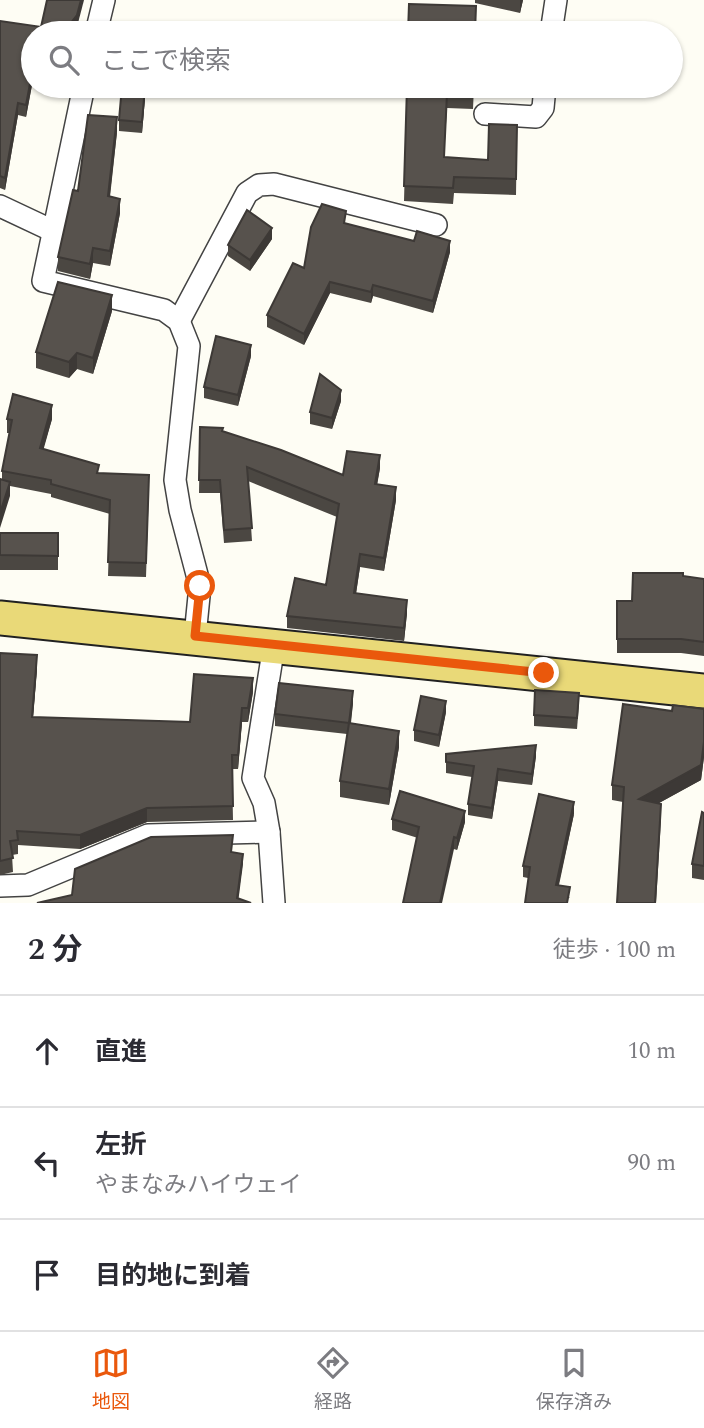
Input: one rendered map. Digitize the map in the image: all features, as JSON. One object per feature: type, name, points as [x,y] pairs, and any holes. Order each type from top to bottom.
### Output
[{"type":"main road","points":[[0,618],[195,636],[704,691]]},
{"type":"street","points":[[99,21],[104,0]]},
{"type":"street","points":[[553,21],[556,0]]},
{"type":"street","points":[[80,98],[51,230],[43,281],[164,310],[179,321],[189,346],[176,480],[180,510],[200,586],[195,636]]},
{"type":"street","points":[[485,114],[536,117],[543,108],[544,98]]},
{"type":"street","points":[[179,321],[247,192],[259,185],[274,184],[436,225]]},
{"type":"street","points":[[0,206],[51,230]]},
{"type":"street","points":[[274,645],[253,778],[264,803],[269,832],[274,903]]},
{"type":"street","points":[[0,886],[28,886],[148,835],[269,832]]},
{"type":"building","points":[[47,0],[81,0],[72,21],[42,21]]},
{"type":"building","points":[[409,4],[476,6],[475,21],[408,21]]},
{"type":"building","points":[[0,21],[21,24],[21,98],[27,98],[26,105],[18,103],[5,178],[0,176]]},
{"type":"building","points":[[121,98],[144,98],[142,122],[119,120]]},
{"type":"building","points":[[407,98],[447,98],[444,157],[488,160],[489,124],[517,125],[516,179],[454,177],[453,188],[404,186]]},
{"type":"building","points":[[88,115],[117,117],[108,196],[120,199],[110,251],[93,248],[90,264],[58,257],[73,190],[78,191]]},
{"type":"building","points":[[322,204],[346,211],[344,223],[414,241],[417,231],[450,241],[433,301],[373,285],[371,292],[330,282],[304,334],[267,315],[293,263],[304,268],[311,227]]},
{"type":"building","points":[[247,210],[272,228],[250,260],[228,245]]},
{"type":"building","points":[[58,282],[112,295],[93,358],[77,353],[69,362],[36,352]]},
{"type":"building","points":[[216,336],[251,345],[238,395],[204,387]]},
{"type":"building","points":[[320,374],[341,390],[332,418],[310,412]]},
{"type":"building","points":[[13,394],[52,405],[40,448],[99,465],[97,473],[149,475],[146,563],[108,562],[110,500],[51,484],[51,480],[2,471],[12,420],[7,419]]},
{"type":"building","points":[[200,427],[223,428],[222,431],[281,450],[343,475],[347,451],[380,455],[375,484],[396,487],[384,558],[360,554],[354,593],[407,600],[404,628],[287,616],[295,578],[326,585],[339,504],[247,467],[252,528],[224,530],[220,480],[199,480]]},
{"type":"building","points":[[0,479],[10,482],[0,513]]},
{"type":"building","points":[[0,533],[58,533],[58,556],[0,555]]},
{"type":"building","points":[[633,573],[683,573],[683,576],[704,579],[704,642],[681,639],[617,639],[617,601],[632,601]]},
{"type":"building","points":[[0,653],[37,655],[32,717],[190,722],[194,674],[253,678],[248,708],[242,708],[238,755],[232,755],[233,806],[147,808],[80,835],[17,831],[18,840],[10,841],[13,858],[0,861]]},
{"type":"building","points":[[279,683],[353,691],[349,723],[275,714]]},
{"type":"building","points":[[535,690],[579,693],[577,718],[534,715]]},
{"type":"building","points":[[421,696],[446,701],[439,735],[414,730]]},
{"type":"building","points":[[623,704],[672,711],[673,705],[704,709],[701,765],[639,799],[661,804],[655,903],[617,903],[624,787],[612,785]]},
{"type":"building","points":[[349,723],[399,731],[389,789],[340,781]]},
{"type":"building","points":[[536,745],[532,774],[498,769],[492,808],[468,804],[474,766],[446,762],[446,754]]},
{"type":"building","points":[[400,791],[465,811],[457,838],[454,837],[440,903],[403,903],[419,827],[392,819]]},
{"type":"building","points":[[539,794],[574,802],[556,885],[570,887],[567,903],[525,903],[530,867],[523,866]]},
{"type":"building","points":[[702,812],[704,813],[704,866],[692,864]]},
{"type":"building","points":[[233,835],[231,852],[243,854],[237,898],[251,903],[37,903],[72,895],[75,869],[151,837]]},
{"type":"route","points":[[200,586],[195,636],[544,673]]}]
